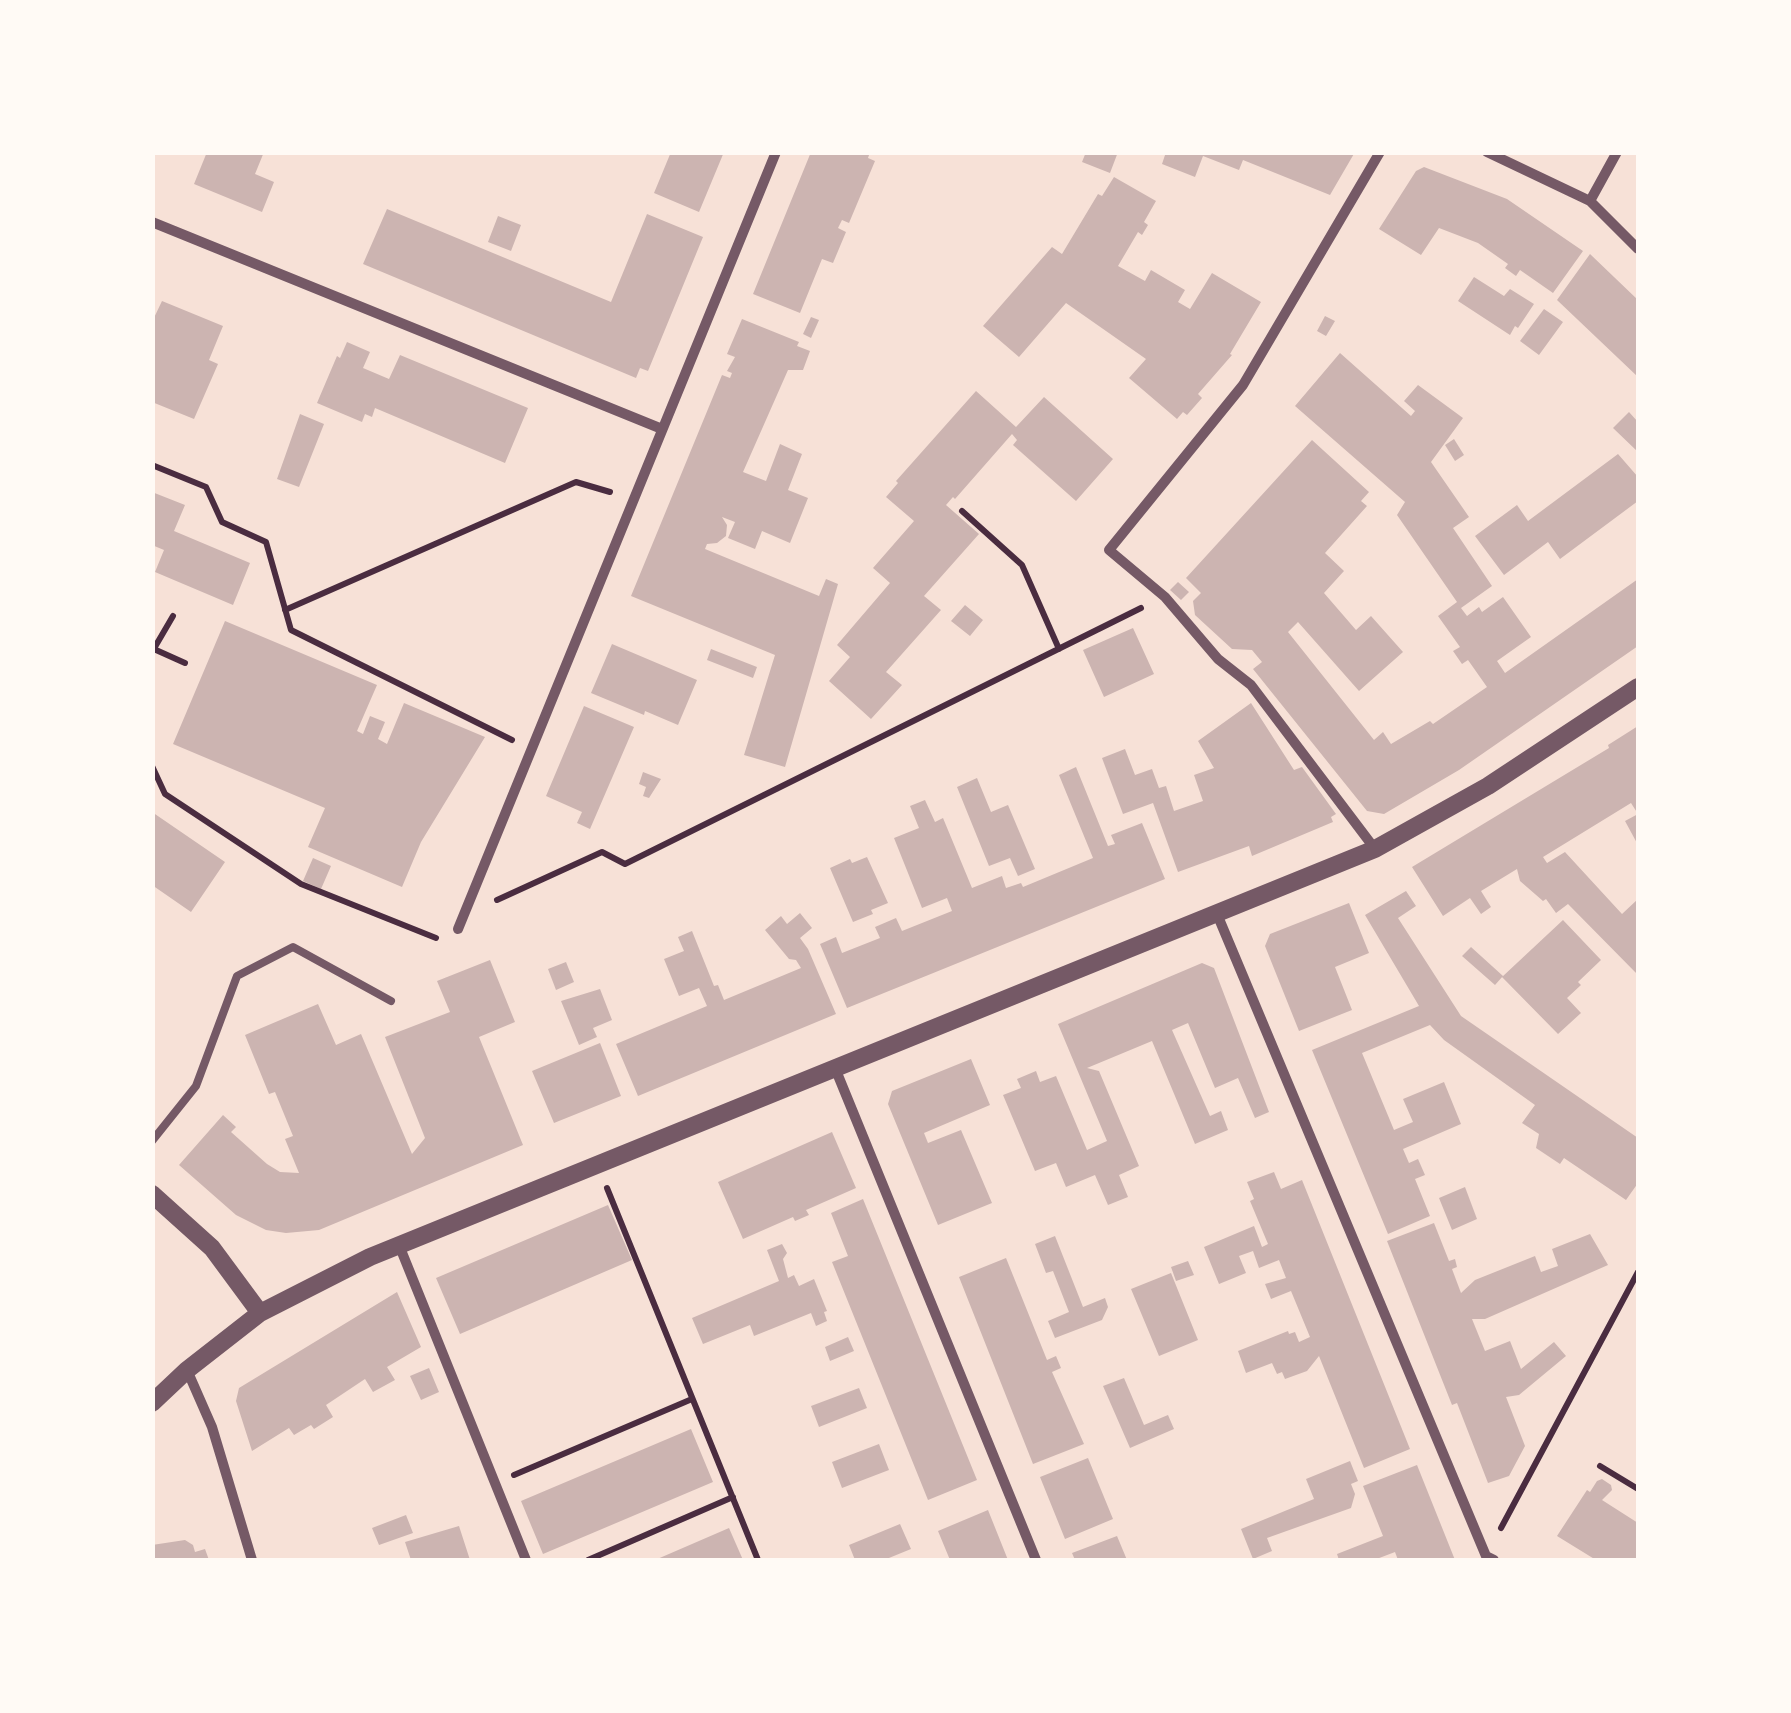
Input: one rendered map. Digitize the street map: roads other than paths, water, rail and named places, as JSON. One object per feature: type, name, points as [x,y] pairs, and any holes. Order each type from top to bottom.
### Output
[{"type":"street","points":[[458,930],[776,152]]},
{"type":"street","points":[[1375,849],[1251,685],[1218,659],[1164,597],[1108,550],[1244,385],[1380,152]]},
{"type":"street","points":[[1487,152],[1590,201],[1638,249]]},
{"type":"street","points":[[1590,201],[1617,152]]},
{"type":"street","points":[[152,222],[662,429]]},
{"type":"street","points":[[152,1403],[260,1313],[399,1245],[1375,849],[1488,786],[1638,687]]},
{"type":"street","points":[[1217,914],[1490,1558]]},
{"type":"street","points":[[835,1068],[1036,1560]]},
{"type":"street","points":[[152,1194],[212,1248],[260,1313]]},
{"type":"street","points":[[399,1245],[526,1560]]},
{"type":"street","points":[[187,1370],[212,1427],[252,1560]]},
{"type":"lane","points":[[152,1141],[196,1086],[236,976],[293,947],[391,1001]]}]
